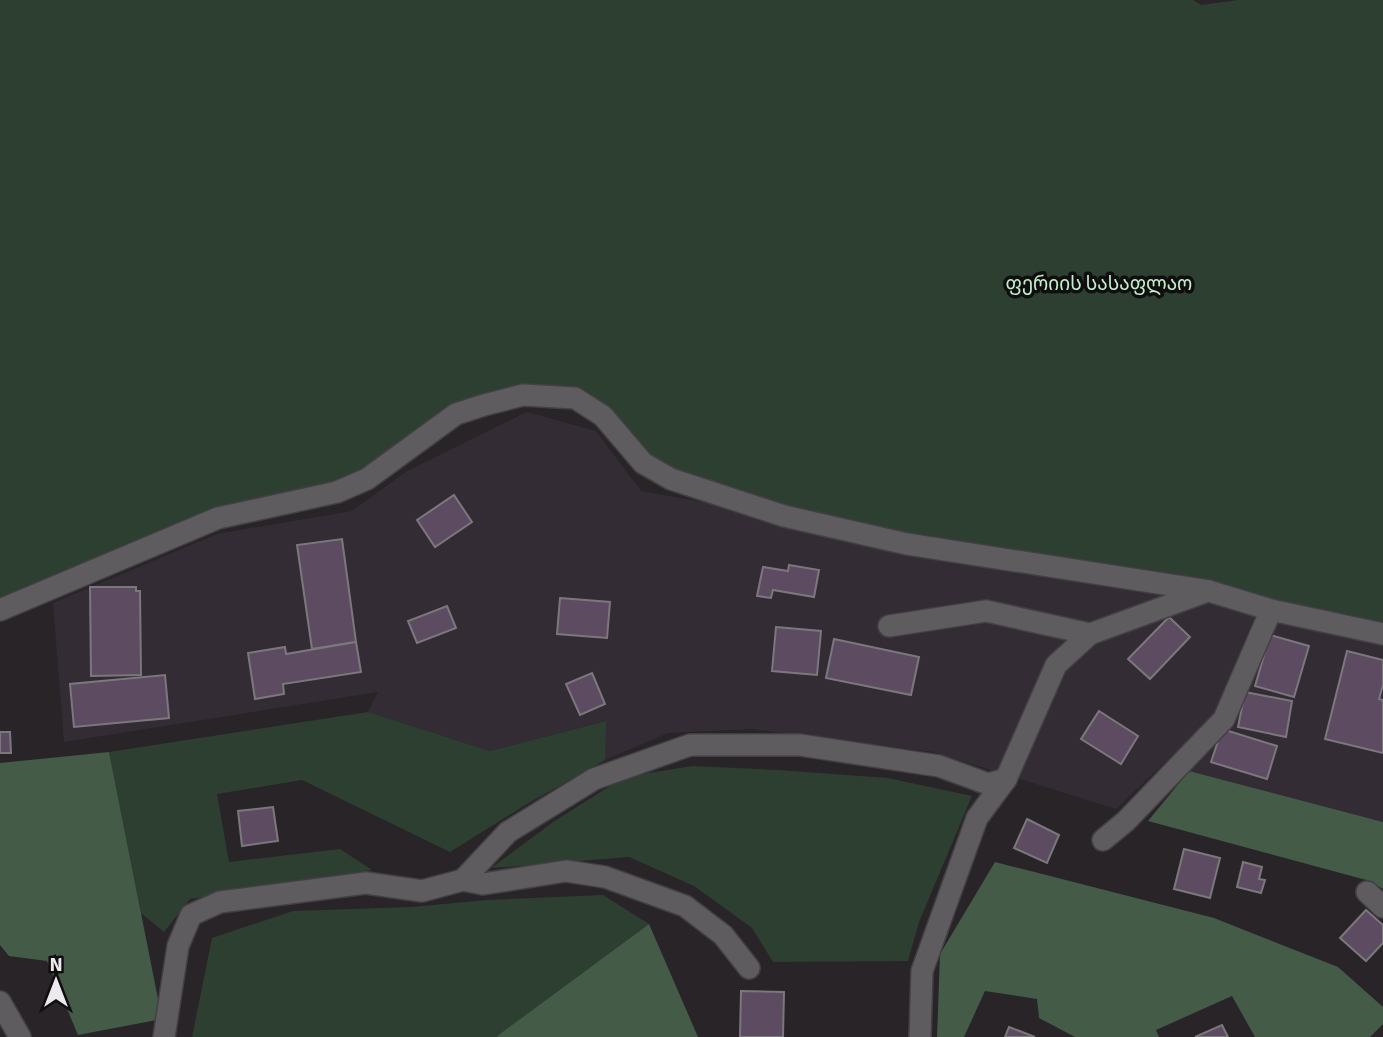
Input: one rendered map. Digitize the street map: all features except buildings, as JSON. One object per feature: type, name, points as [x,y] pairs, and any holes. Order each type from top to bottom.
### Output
[{"type":"street","points":[[0,610],[218,518],[337,492],[357,484],[456,414],[523,396],[575,398],[603,416],[643,463],[671,480],[783,516],[907,544],[1209,591],[1271,610],[1383,634]]},
{"type":"street","points":[[920,1037],[922,971],[977,818],[1006,779],[1056,665],[1090,634],[1209,591]]},
{"type":"street","points":[[1103,840],[1126,821],[1224,719],[1271,610]]},
{"type":"street","points":[[889,626],[986,611],[1090,634]]},
{"type":"street","points":[[463,880],[508,832],[594,779],[690,745],[800,745],[939,766],[988,784],[1006,779]]},
{"type":"street","points":[[164,1037],[178,946],[191,915],[220,902],[366,883],[422,891],[463,880],[483,884],[566,871],[605,877],[685,906],[723,935],[750,968]]},
{"type":"street","points":[[1367,892],[1383,907]]},
{"type":"street","points":[[0,1002],[20,1037]]},
{"type":"shaded area","points":[[527,412],[596,431],[641,491],[1257,611],[1212,718],[1116,809],[933,752],[752,729],[668,733],[605,760],[605,721],[490,751],[368,712],[378,692],[64,742],[53,603],[217,534],[352,511],[407,471]]},
{"type":"shaded area","points":[[1277,616],[1383,639],[1383,822],[1189,771],[1232,718]]},
{"type":"green space","name":"ფერიის სასაფლაო","points":[[0,0],[1193,0],[1201,5],[1238,0],[1383,0],[1383,634],[786,511],[674,474],[649,459],[577,396],[482,400],[366,475],[216,513],[0,605]]},
{"type":"green space","points":[[368,712],[490,751],[606,721],[605,760],[450,852],[302,780],[217,794],[229,862],[340,849],[372,870],[190,899],[164,932],[141,913],[109,752]]},
{"type":"green space","points":[[109,752],[162,1019],[78,1035],[47,961],[9,956],[0,945],[0,763]]},
{"type":"green space","points":[[692,766],[888,778],[972,796],[919,922],[908,961],[773,962],[752,928],[694,886],[629,857],[491,868],[553,822],[624,777]]},
{"type":"green space","points":[[1189,771],[1383,822],[1383,889],[1370,881],[1148,821]]},
{"type":"green space","points":[[995,862],[1214,918],[1338,967],[1383,1007],[1383,1024],[1370,1037],[1255,1037],[1232,996],[1156,1030],[1159,1037],[1075,1037],[1039,1018],[1037,999],[985,991],[964,1037],[937,1037],[940,954]]},
{"type":"green space","points":[[603,895],[649,924],[497,1037],[192,1037],[212,938],[293,911]]},
{"type":"green space","points":[[649,924],[698,1037],[497,1037],[500,1034]]}]
